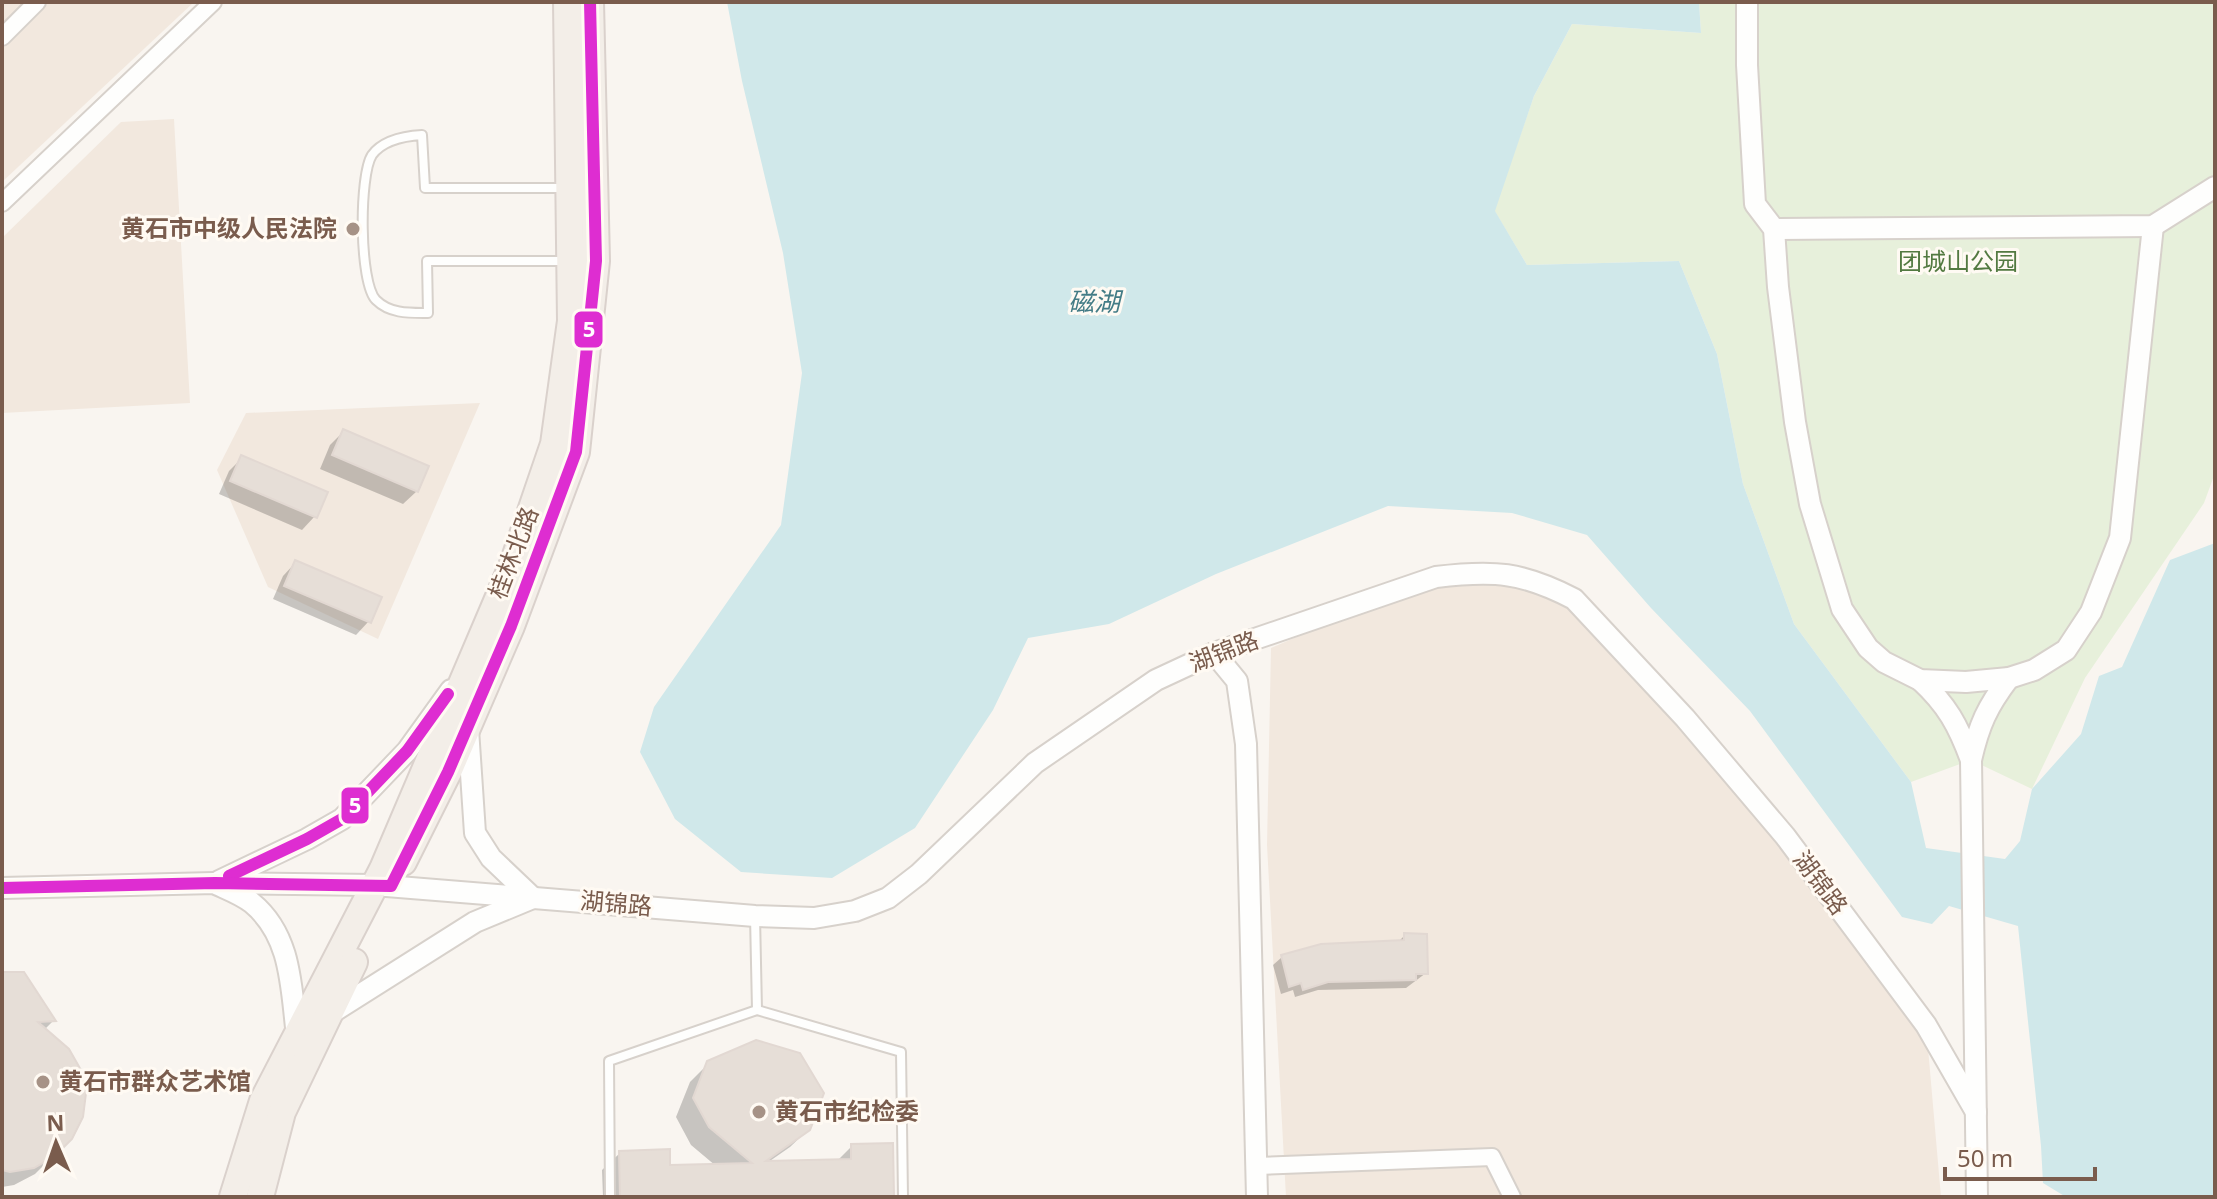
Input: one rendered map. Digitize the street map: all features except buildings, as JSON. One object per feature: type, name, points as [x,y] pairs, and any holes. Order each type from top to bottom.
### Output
[{"type":"main road","name":"桂林北路","points":[[567,2],[583,188]]},
{"type":"main road","name":"桂林北路","points":[[233,1197],[263,1101],[448,772],[511,626],[576,452],[590,2]]},
{"type":"main road","name":"桂林北路","points":[[260,1197],[282,1112],[328,1015],[513,564],[554,444],[571,321],[584,261]]},
{"type":"street","points":[[2,37],[37,2]]},
{"type":"street","points":[[2,203],[213,2]]},
{"type":"street","points":[[1747,2],[1747,65],[1755,204],[1774,229],[1795,422],[1810,504],[1824,556],[1842,609],[1861,639],[1884,662],[1920,680],[1942,701],[1959,729],[1971,760]]},
{"type":"street","points":[[1774,229],[2153,226],[2215,187]]},
{"type":"street","points":[[1920,680],[1992,681],[2034,670],[2056,658],[2074,640],[2091,612],[2120,538],[2153,226]]},
{"type":"street","name":"湖锦路","points":[[2,888],[215,883],[382,885],[755,916],[814,918],[855,911],[888,898],[919,874],[1045,755],[1156,680],[1214,653],[1436,577],[1473,573],[1511,574],[1543,583],[1574,599],[1716,753],[1785,836],[1926,1025],[1976,1112]]},
{"type":"street","points":[[1214,653],[1237,681],[1246,744],[1257,1197]]},
{"type":"street","points":[[215,883],[342,819],[407,751],[469,665]]},
{"type":"street","points":[[1977,1197],[1971,760],[1979,726],[1989,703],[2009,678]]},
{"type":"street","points":[[328,1015],[475,922],[533,898],[491,858],[475,833],[468,727]]},
{"type":"street","points":[[215,883],[250,902],[273,924],[288,963],[297,1036]]},
{"type":"street","points":[[1256,1166],[1492,1157],[1512,1197]]},
{"type":"lane","points":[[583,188],[425,188],[422,135],[408,136],[390,141],[374,152],[365,179],[364,208],[365,267],[372,297],[386,309],[428,313],[427,261],[584,261]]},
{"type":"lane","points":[[755,916],[757,1010]]},
{"type":"lane","points":[[610,1197],[609,1061],[757,1010],[901,1052],[903,1197]]},
{"type":"shaded area","points":[[2,2],[194,2],[2,182]]},
{"type":"shaded area","points":[[174,119],[190,403],[2,413],[2,238],[121,122]]},
{"type":"shaded area","points":[[480,403],[378,639],[268,587],[217,470],[246,413]]},
{"type":"shaded area","points":[[1436,577],[1543,583],[1685,718],[1926,1025],[1941,1197],[1286,1197],[1267,845],[1271,648]]},
{"type":"green space","name":"团城山公园","points":[[1699,2],[2215,2],[2215,473],[2204,503],[2085,678],[2032,789],[1971,760],[1911,782],[1794,624],[1743,484],[1717,354],[1679,261],[1527,265],[1494,210],[1534,96],[1572,24],[1701,33]]},
{"type":"water","name":"磁湖","points":[[727,2],[1699,2],[1701,33],[1572,24],[1534,96],[1495,211],[1527,265],[1679,261],[1717,354],[1743,484],[1794,624],[1911,782],[1926,848],[2005,859],[2020,841],[2032,789],[2081,734],[2099,676],[2122,667],[2170,560],[2215,543],[2215,1197],[2066,1197],[2043,1183],[2018,926],[1949,906],[1932,924],[1902,917],[1750,711],[1651,608],[1587,535],[1512,513],[1388,506],[1216,574],[1109,624],[1028,638],[993,710],[915,828],[832,878],[741,872],[675,819],[640,752],[654,707],[781,525],[802,373],[783,253],[742,81]]},
{"type":"transit line","name":"5","points":[[2,888],[215,883],[391,886],[448,772],[511,626],[576,452],[596,261],[590,2]]},
{"type":"transit line","name":"5","points":[[229,876],[342,819],[407,751],[448,694]]},
{"type":"place","name":"黄石市中级人民法院","points":[[353,229]]},
{"type":"place","name":"黄石市群众艺术馆","points":[[43,1082]]},
{"type":"place","name":"黄石市纪检委","points":[[759,1112]]}]
